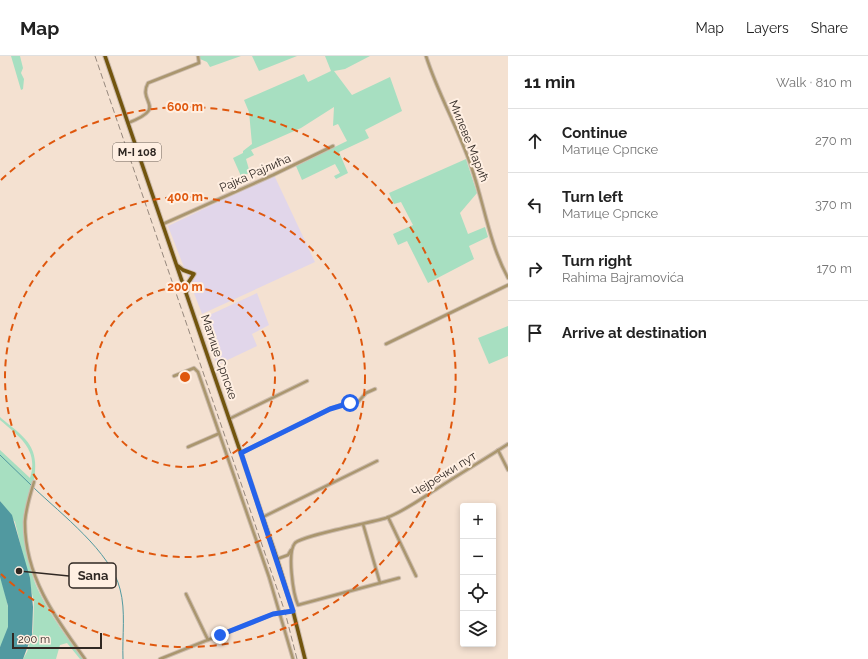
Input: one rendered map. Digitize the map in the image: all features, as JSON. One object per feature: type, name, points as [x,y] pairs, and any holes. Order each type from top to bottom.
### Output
[{"type":"main road","name":"M-I 108","points":[[105,56],[177,265]]},
{"type":"main road","name":"Матице Српске","points":[[177,265],[277,559],[293,611],[305,659]]},
{"type":"main road","points":[[177,265],[194,274],[188,283],[187,293]]},
{"type":"street","points":[[128,124],[145,117],[149,112],[150,107],[146,89],[148,83],[198,62],[198,56]]},
{"type":"street","name":"Милеве Мaрић","points":[[426,56],[435,83],[466,153],[478,187],[492,243],[508,278]]},
{"type":"street","name":"Рајка Рајлића","points":[[163,224],[284,170],[333,146]]},
{"type":"street","points":[[386,344],[508,285]]},
{"type":"street","points":[[174,376],[191,368],[194,368],[198,372],[280,612],[293,659]]},
{"type":"street","name":"Матице Српске","points":[[229,419],[307,381]]},
{"type":"street","points":[[241,453],[308,419],[343,404],[358,402],[366,393],[375,389]]},
{"type":"street","points":[[188,448],[218,434]]},
{"type":"street","name":"Чејречки пут","points":[[277,559],[288,555],[299,540],[388,517],[405,509],[508,444]]},
{"type":"street","points":[[498,450],[508,470]]},
{"type":"street","points":[[263,517],[377,461]]},
{"type":"street","points":[[34,482],[25,522],[35,580],[55,615],[85,659]]},
{"type":"street","points":[[388,517],[416,576]]},
{"type":"street","points":[[364,524],[380,583]]},
{"type":"street","points":[[292,549],[292,575],[299,605],[399,578]]},
{"type":"street","points":[[186,594],[208,640]]},
{"type":"street","points":[[160,659],[280,612],[293,611]]},
{"type":"shaded area","points":[[274,175],[315,262],[202,314],[168,226]]},
{"type":"shaded area","points":[[257,293],[269,325],[252,334],[257,346],[217,365],[202,324],[205,317]]},
{"type":"green space","points":[[11,56],[20,56],[23,68],[21,73],[24,79],[23,89],[21,90]]},
{"type":"green space","points":[[199,56],[241,56],[210,67],[207,62],[200,59]]},
{"type":"green space","points":[[252,56],[297,56],[259,71]]},
{"type":"green space","points":[[325,56],[370,56],[345,69],[334,71],[352,95],[390,77],[402,111],[365,130],[369,138],[339,152],[348,173],[336,179],[334,176],[340,173],[335,164],[302,180],[296,166],[347,141],[338,124],[333,126],[334,107],[301,128],[251,150],[254,155],[246,159],[250,173],[241,176],[233,158],[243,153],[243,151],[252,144],[249,112],[244,100],[304,74],[308,82],[331,71]]},
{"type":"green space","points":[[466,159],[477,193],[460,213],[468,234],[485,227],[488,237],[469,246],[474,259],[428,283],[407,241],[398,245],[393,234],[413,225],[401,202],[394,204],[389,193]]},
{"type":"green space","points":[[508,326],[508,356],[489,364],[478,338]]},
{"type":"green space","points":[[0,417],[28,442],[33,452],[35,461],[34,479],[24,524],[26,549],[35,583],[53,617],[83,659],[80,659],[67,643],[60,645],[56,659],[23,659],[27,652],[33,632],[34,602],[15,522],[0,501],[0,450],[30,478],[32,460],[30,452],[21,438],[0,420]]},
{"type":"green space","points":[[0,576],[9,612],[9,621],[5,639],[0,647]]},
{"type":"water","points":[[0,501],[12,515],[30,578],[33,607],[32,635],[23,659],[0,659],[0,647],[8,627],[8,606],[0,577]]},
{"type":"waterway","points":[[0,455],[31,485]]},
{"type":"waterway","points":[[34,488],[84,534],[107,561],[115,575],[120,589],[123,606],[123,659]]},
{"type":"railway","points":[[95,56],[285,612],[297,659]]},
{"type":"place","name":"Sana","points":[[19,571]]},
{"type":"route","points":[[220,635],[273,614],[293,611],[241,453],[308,419],[343,404],[350,403]]}]
